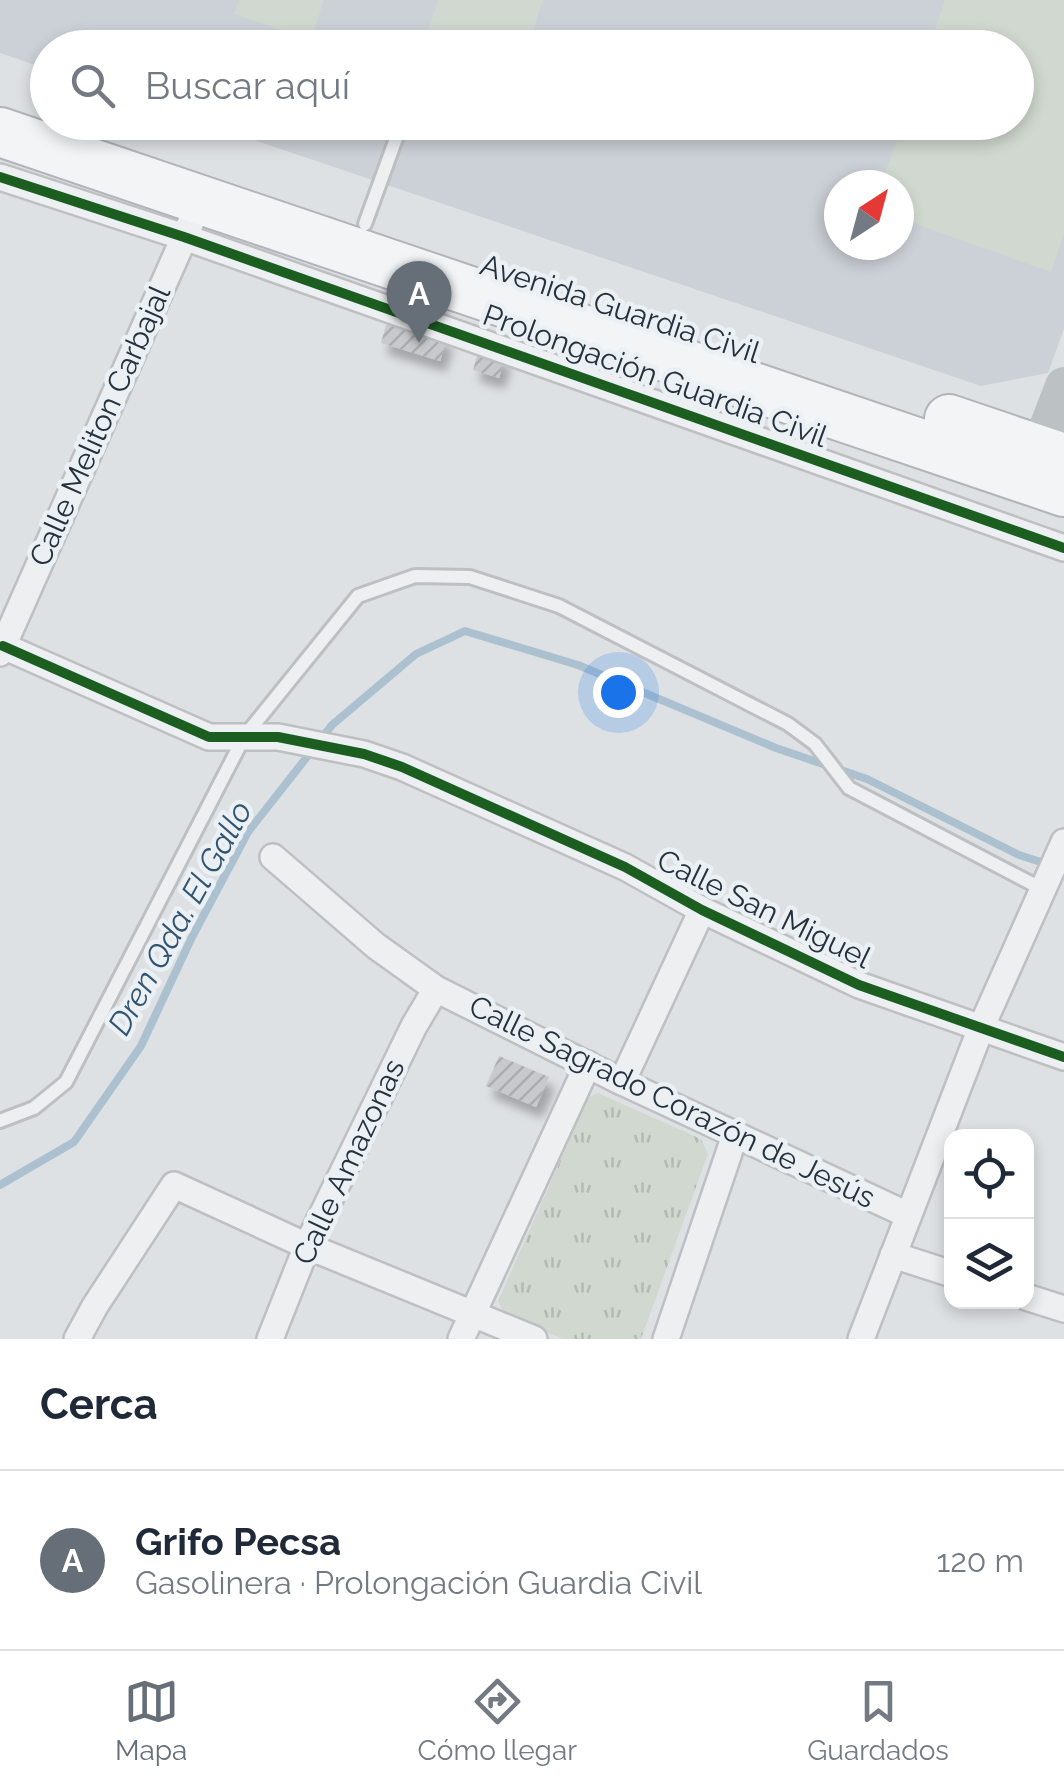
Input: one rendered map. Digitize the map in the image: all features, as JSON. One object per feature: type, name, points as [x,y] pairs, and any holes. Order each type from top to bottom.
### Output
[{"type":"highway","points":[[0,102],[30,112]]},
{"type":"highway","name":"Avenida Guardia Civil","points":[[0,132],[192,218],[1054,475]]},
{"type":"highway","name":"Avenida Guardia Civil","points":[[99,140],[359,265],[596,357],[1054,475]]},
{"type":"street","points":[[0,178],[192,218]]},
{"type":"street","name":"Calle Meliton Carbajal","points":[[1,648],[192,218]]},
{"type":"street","name":"Prolongación Guardia Civil","points":[[596,357],[1064,548]]},
{"type":"street","points":[[1054,475],[1064,386]]},
{"type":"street","name":"Calle San Miguel","points":[[1,648],[209,737],[278,736],[364,754],[625,867],[702,910],[860,985],[1064,1057]]},
{"type":"street","points":[[861,1339],[981,1028],[1064,842]]},
{"type":"street","name":"Calle Sagrado Corazón de Jesús","points":[[273,857],[376,946],[436,990],[622,1082],[908,1215]]},
{"type":"street","points":[[622,1082],[702,910]]},
{"type":"street","name":"Calle Amazonas","points":[[270,1339],[307,1246],[414,1026],[436,990]]},
{"type":"street","points":[[461,1339],[588,1064]]},
{"type":"street","points":[[666,1339],[735,1135]]},
{"type":"street","points":[[77,1339],[174,1185],[307,1246],[534,1339]]},
{"type":"street","points":[[893,1255],[944,1271]]},
{"type":"street","points":[[1034,1300],[1064,1309]]},
{"type":"lane","points":[[359,265],[397,140]]},
{"type":"lane","points":[[0,1121],[34,1108],[66,1082],[244,736],[358,596],[415,576],[470,577],[560,606],[788,724],[816,744],[849,788],[1042,889]]},
{"type":"shaded area","points":[[0,0],[1064,0],[1064,329],[1048,373],[981,386],[254,140],[1034,140],[1034,30],[30,30],[30,63],[0,53]]},
{"type":"green space","points":[[239,0],[324,0],[314,30],[281,30],[234,14]]},
{"type":"green space","points":[[438,0],[543,0],[533,30],[428,30]]},
{"type":"green space","points":[[945,0],[1064,0],[1064,233],[1051,272],[914,223],[914,170],[886,170],[897,140],[1034,140],[1034,30],[935,30]]},
{"type":"green space","points":[[598,1093],[701,1139],[708,1154],[641,1339],[563,1339],[505,1315],[498,1301],[588,1098]]},
{"type":"building","points":[[388,319],[447,337],[440,361],[381,343]]},
{"type":"building","points":[[479,349],[505,356],[499,378],[473,370]]},
{"type":"building","points":[[499,1056],[549,1077],[536,1107],[486,1086]]},
{"type":"waterway","name":"Dren Qda. El Gallo","points":[[0,1185],[74,1142],[141,1046],[192,937],[248,832],[332,725],[416,654],[465,631],[578,665],[776,748],[867,779],[1019,855],[1050,865]]},
{"type":"cycle path","points":[[0,177],[184,237],[1064,548]]},
{"type":"cycle path","points":[[3,646],[209,737],[278,737],[364,754],[402,767],[625,867],[702,910],[859,985],[1064,1057]]},
{"type":"place","name":"Grifo Pecsa","points":[[419,343]]}]
